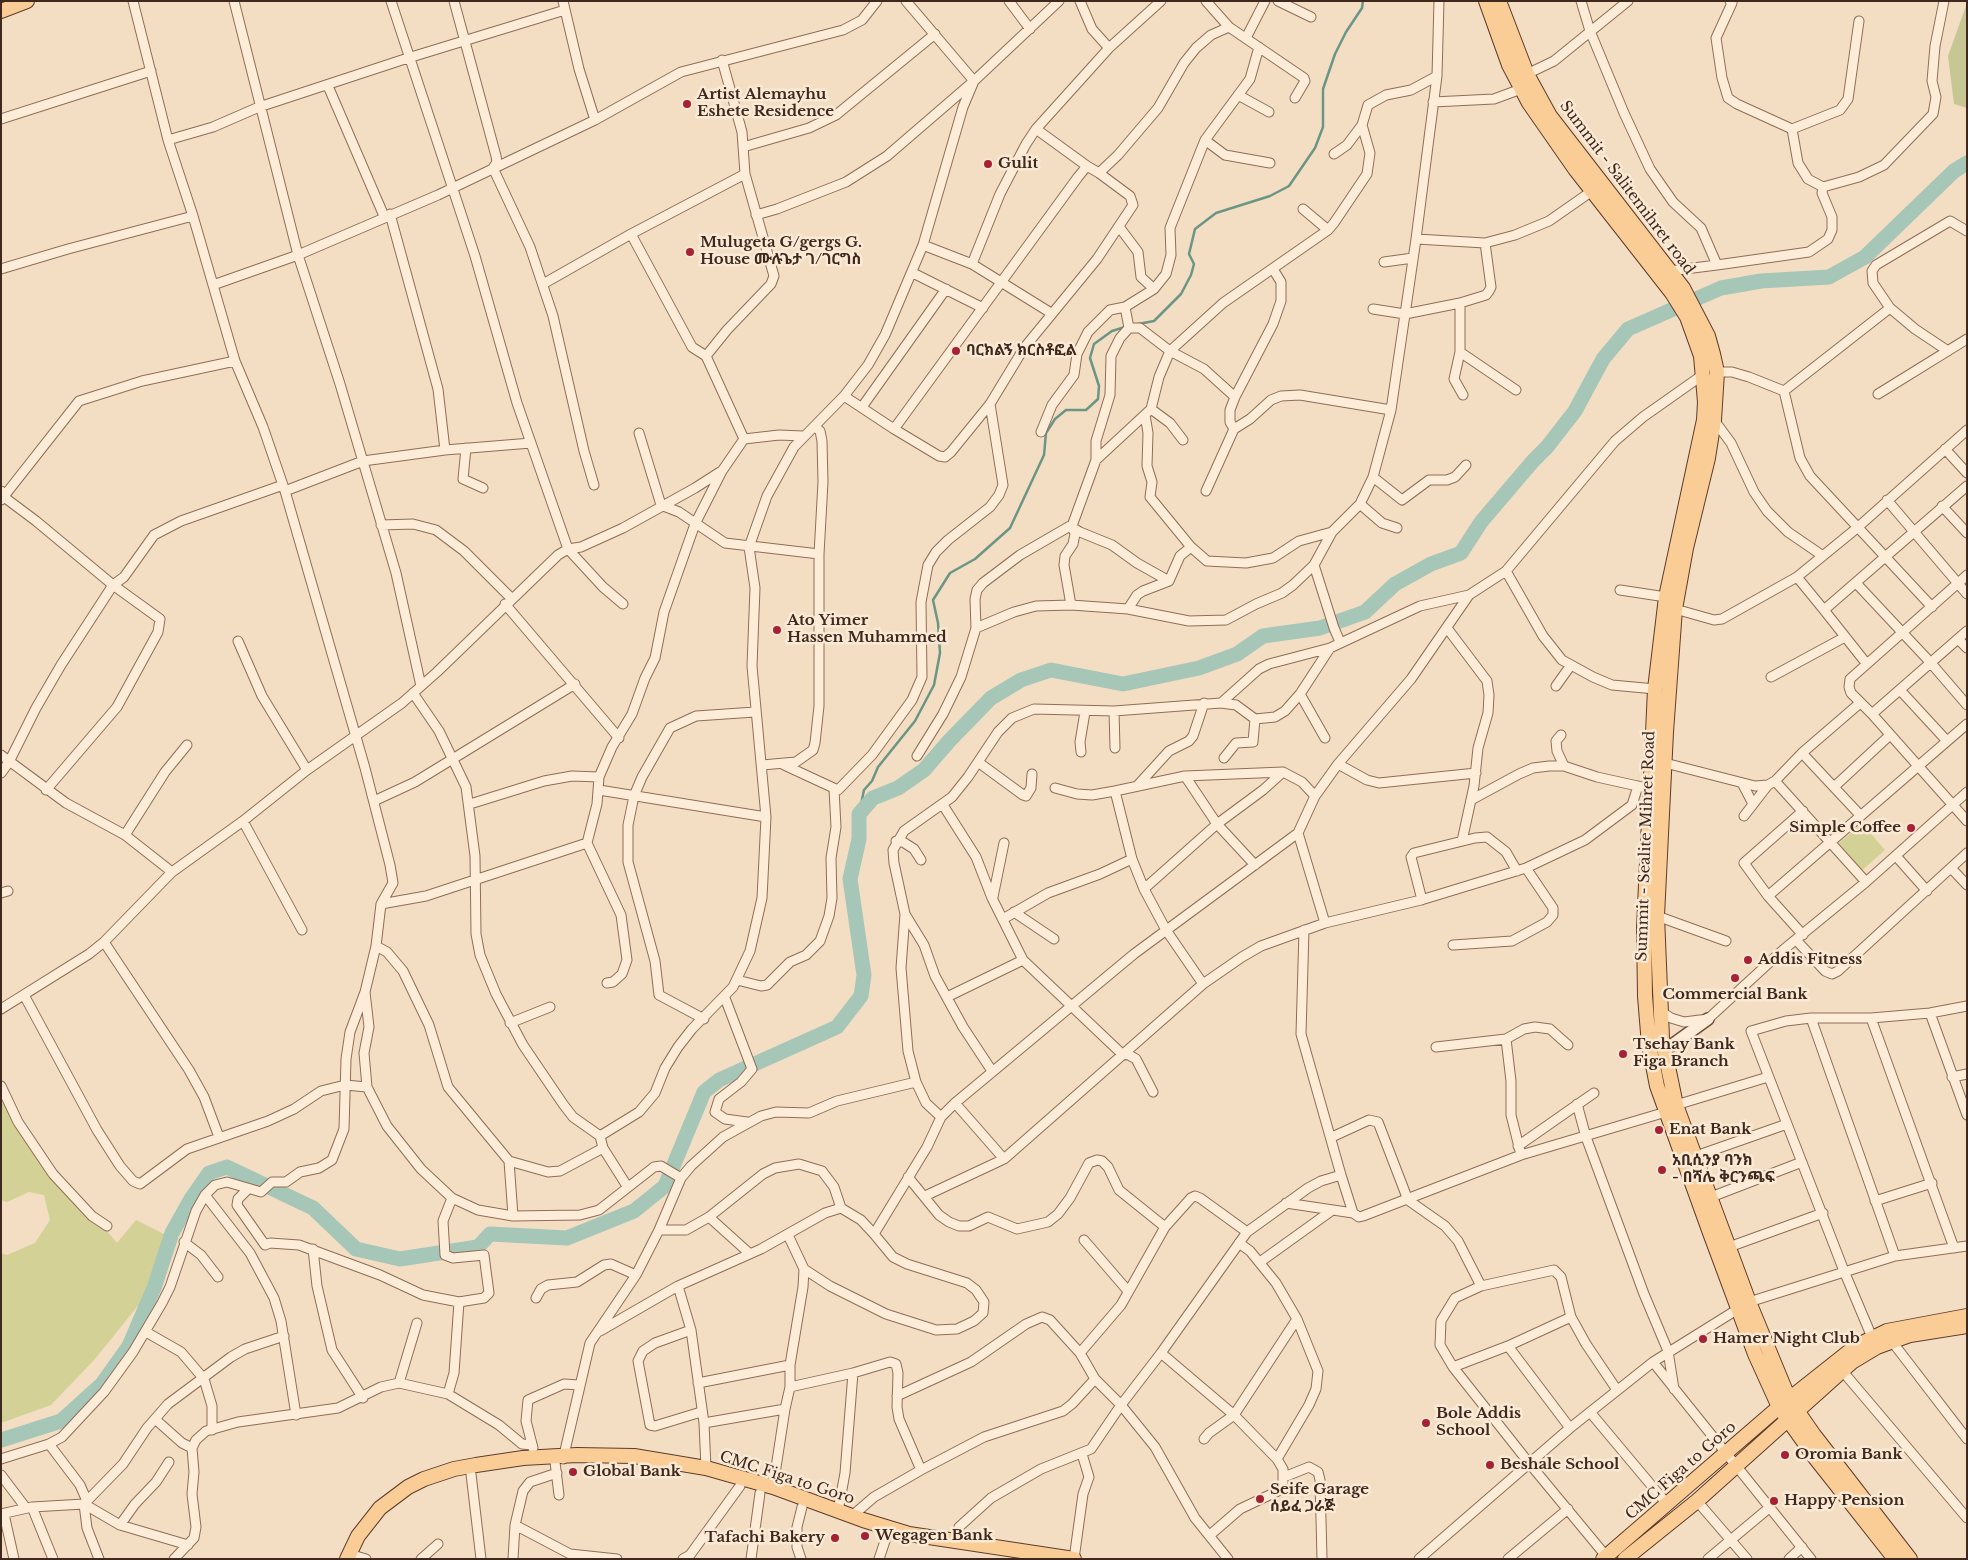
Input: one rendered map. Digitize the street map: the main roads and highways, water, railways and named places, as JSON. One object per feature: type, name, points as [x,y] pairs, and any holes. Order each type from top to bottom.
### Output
[{"type":"main road","points":[[1,11],[27,1]]},
{"type":"main road","points":[[1486,1],[1500,44],[1521,89],[1557,145],[1592,191],[1677,290]]},
{"type":"main road","name":"Summit - Salitemihret road","points":[[1499,1],[1527,74],[1555,123],[1669,271],[1677,290],[1691,313]]},
{"type":"main road","name":"Summit - Sealite Mihret Road","points":[[1691,313],[1708,336],[1714,420],[1686,548],[1675,609],[1660,732],[1665,763],[1657,916],[1659,1010],[1671,1108],[1696,1156],[1729,1247],[1744,1305],[1775,1368],[1784,1403]]},
{"type":"main road","points":[[1710,373],[1698,455],[1676,544],[1666,597],[1655,689],[1660,732],[1644,787],[1645,996],[1649,1045],[1657,1086],[1671,1108],[1744,1305],[1784,1403],[1895,1559]]},
{"type":"main road","points":[[1630,1555],[1793,1417],[1838,1366],[1875,1342],[1889,1336],[1967,1316]]},
{"type":"main road","points":[[1889,1336],[1910,1335],[1967,1326]]},
{"type":"main road","name":"CMC Figa to Goro","points":[[1604,1558],[1784,1403],[1809,1383],[1838,1366]]},
{"type":"main road","points":[[1775,1368],[1787,1378],[1809,1383]]},
{"type":"main road","points":[[1793,1417],[1910,1559]]},
{"type":"main road","points":[[356,1558],[379,1522],[404,1501],[421,1490],[443,1481],[533,1455]]},
{"type":"main road","name":"CMC Figa to Goro","points":[[356,1558],[367,1522],[392,1498],[408,1487],[424,1478],[454,1469],[533,1455],[560,1463],[634,1456],[706,1468],[767,1490],[909,1534],[1074,1559]]},
{"type":"main road","points":[[560,1463],[618,1462],[659,1466],[696,1473],[740,1486],[767,1490],[802,1507],[887,1535],[1033,1559]]},
{"type":"waterway","points":[[1138,324],[1154,321],[1181,294],[1191,275],[1194,264],[1189,254],[1195,229],[1216,213],[1270,196],[1289,186],[1315,148],[1323,127],[1323,89],[1335,54],[1346,32],[1362,8],[1363,1]]},
{"type":"waterway","points":[[1,1440],[61,1421],[102,1384],[129,1346],[154,1288],[172,1233],[191,1199],[209,1173],[227,1167],[313,1208],[356,1249],[400,1259],[478,1247],[490,1234],[567,1238],[634,1211],[665,1186],[704,1092],[719,1080],[837,1027],[861,996],[864,975],[850,879],[859,839],[859,814],[873,798],[898,788],[924,770],[991,698],[1021,680],[1051,670],[1123,684],[1199,668],[1237,654],[1263,636],[1320,628],[1365,612],[1395,584],[1431,564],[1461,553],[1481,522],[1547,447],[1575,411],[1603,359],[1628,329],[1721,288],[1761,281],[1829,277],[1865,257],[1954,171],[1967,163]]},
{"type":"waterway","points":[[859,814],[864,790],[872,781],[878,767],[915,721],[934,685],[940,653],[938,623],[933,600],[950,573],[975,559],[1010,528],[1044,455],[1046,433],[1055,419],[1066,410],[1086,410],[1098,399],[1099,386],[1090,358],[1094,344],[1112,331],[1125,327]]},
{"type":"place","name":"Artist Alemayhu Eshete Residence","points":[[687,104]]},
{"type":"place","name":"Gulit","points":[[988,164]]},
{"type":"place","name":"Mulugeta G/gergs G. House ሙሉጌታ ገ/ገርግስ","points":[[690,252]]},
{"type":"place","name":"ባርክልኝ ክርስቶፎል","points":[[956,351]]},
{"type":"place","name":"Ato Yimer Hassen Muhammed","points":[[777,630]]},
{"type":"place","name":"Simple Coffee","points":[[1911,828]]},
{"type":"place","name":"Addis Fitness","points":[[1748,960]]},
{"type":"place","name":"Commercial Bank","points":[[1735,978]]},
{"type":"place","name":"Tsehay Bank Figa Branch","points":[[1623,1054]]},
{"type":"place","name":"Enat Bank","points":[[1659,1130]]},
{"type":"place","name":"አቢሲንያ ባንክ - በሻሌ ቅርንጫፍ","points":[[1662,1170]]},
{"type":"place","name":"Hamer Night Club","points":[[1703,1339]]},
{"type":"place","name":"Bole Addis School","points":[[1426,1423]]},
{"type":"place","name":"Oromia Bank","points":[[1785,1455]]},
{"type":"place","name":"Beshale School","points":[[1490,1465]]},
{"type":"place","name":"Global Bank","points":[[573,1472]]},
{"type":"place","name":"Seife Garage ሰይፈ ጋራጅ","points":[[1260,1499]]},
{"type":"place","name":"Happy Pension","points":[[1774,1501]]},
{"type":"place","name":"Wegagen Bank","points":[[865,1536]]},
{"type":"place","name":"Tafachi Bakery","points":[[835,1538]]}]
